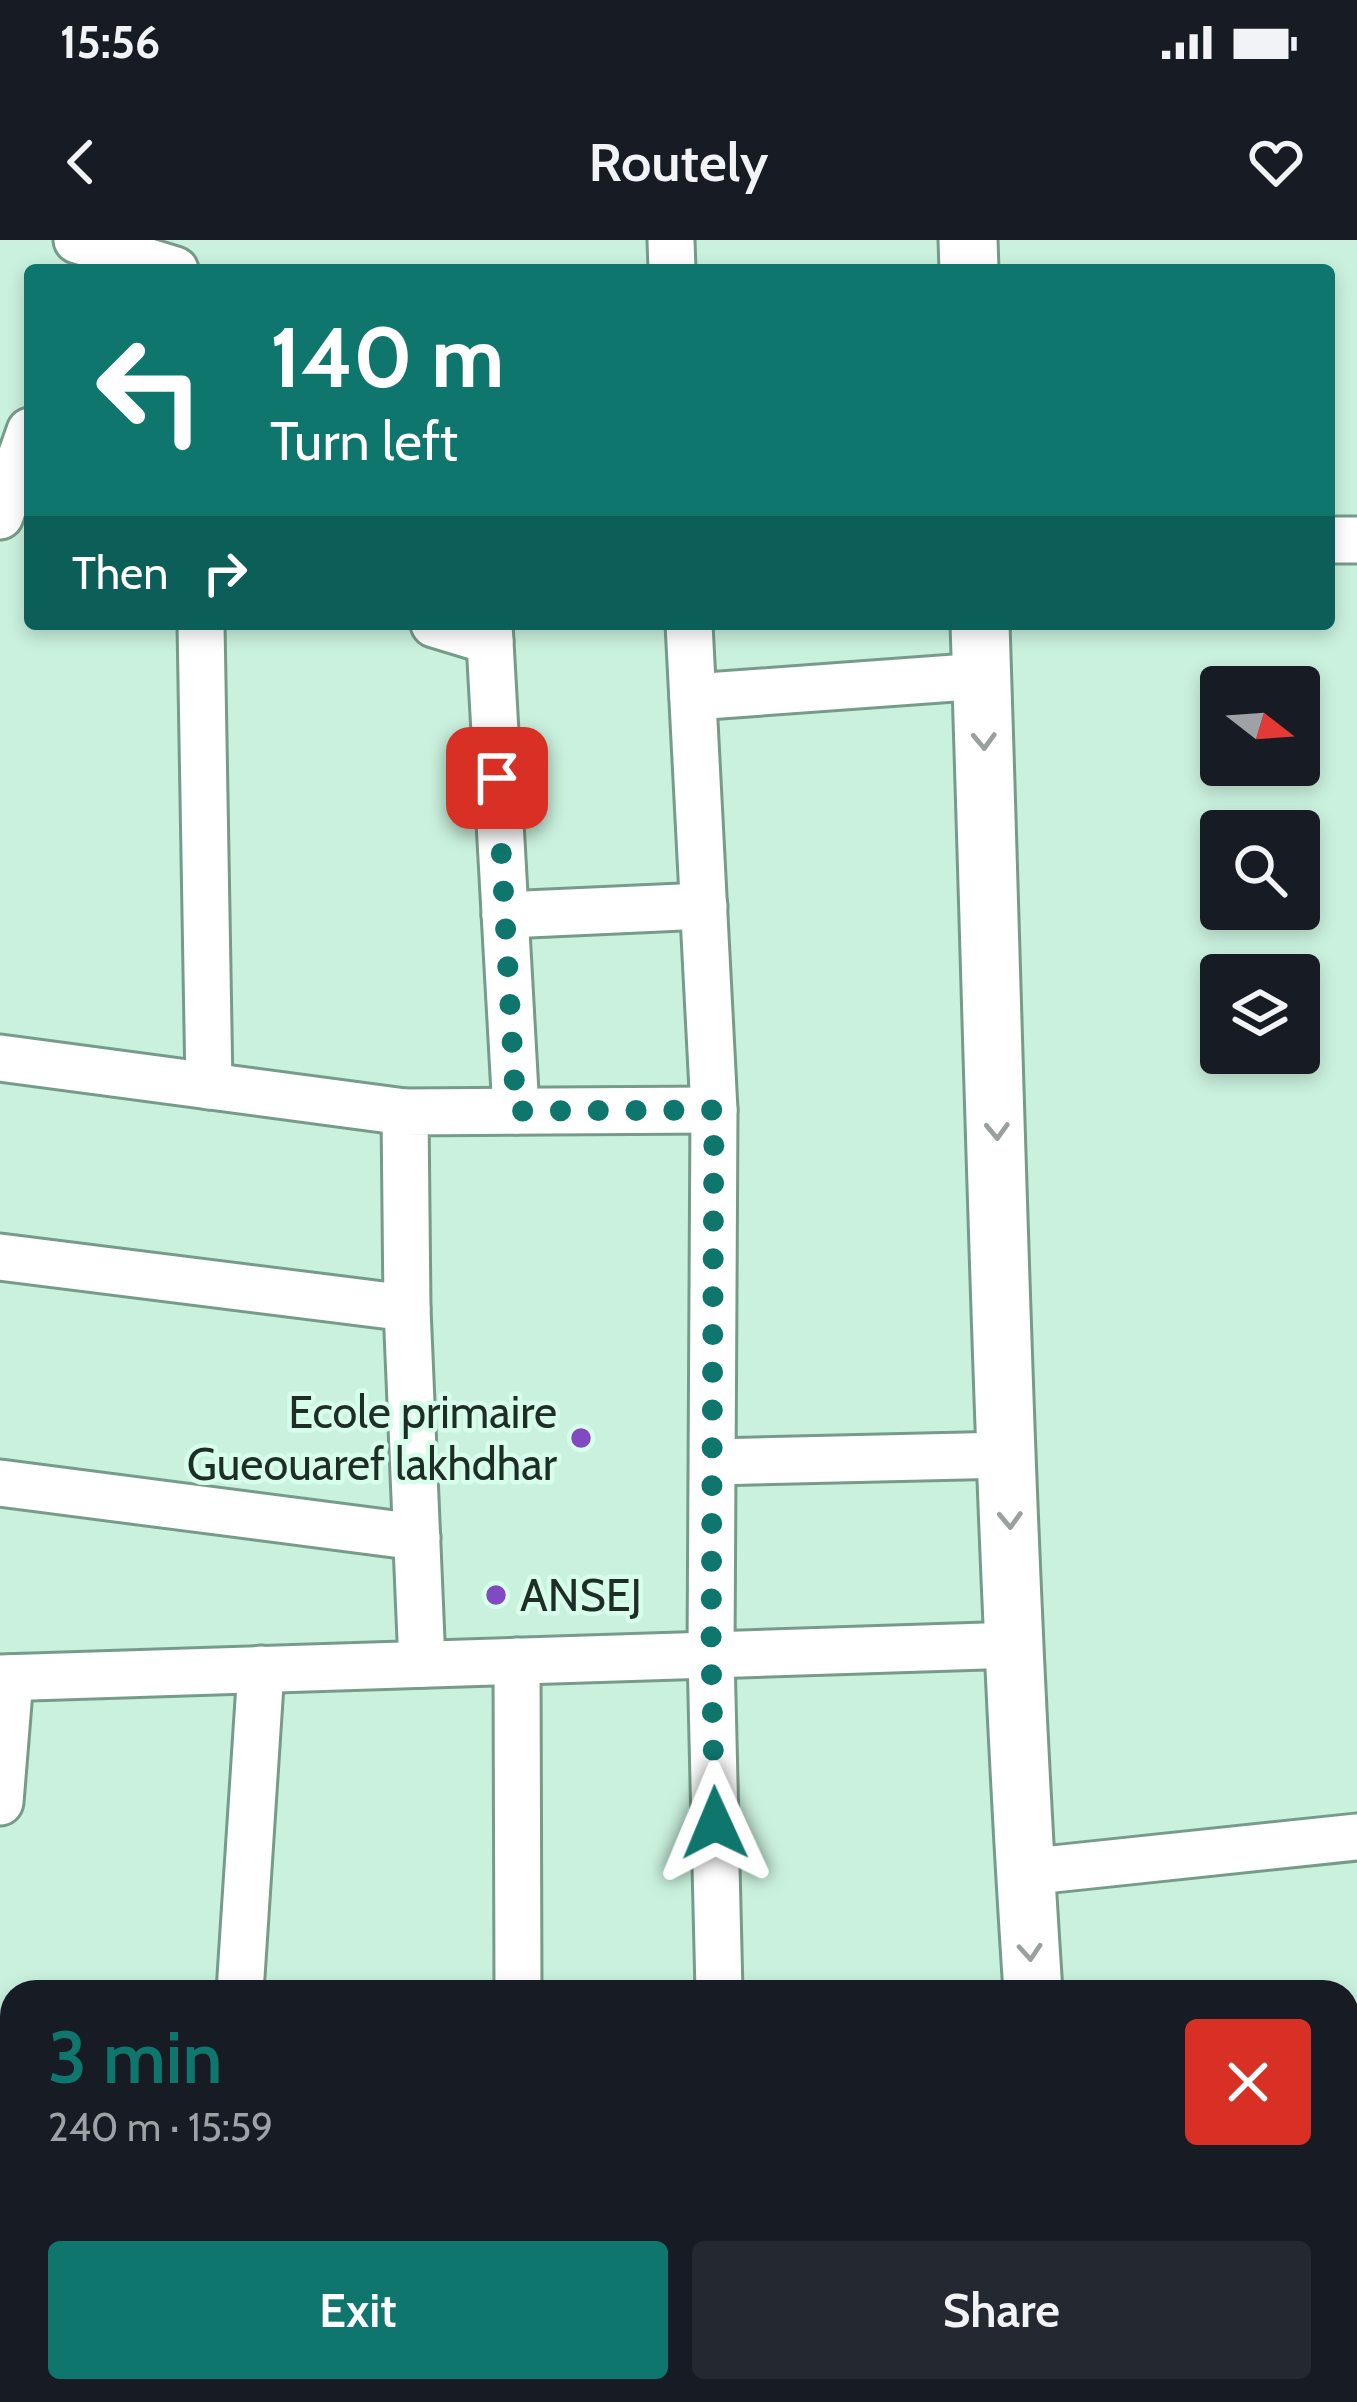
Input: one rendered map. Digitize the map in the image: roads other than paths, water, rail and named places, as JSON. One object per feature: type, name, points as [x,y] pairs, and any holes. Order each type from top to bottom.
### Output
[{"type":"main road","points":[[981,650],[1008,1454],[1032,1980]]},
{"type":"street","points":[[88,252],[147,264]]},
{"type":"street","points":[[10,499],[24,451]]},
{"type":"street","points":[[201,630],[209,1086]]},
{"type":"street","points":[[689,630],[714,1110],[711,1655],[719,1980]]},
{"type":"street","points":[[489,633],[516,1111]]},
{"type":"street","points":[[693,697],[981,650]]},
{"type":"street","points":[[505,915],[704,906]]},
{"type":"street","points":[[0,1058],[405,1112],[714,1110]]},
{"type":"street","points":[[405,1112],[407,1308],[422,1664]]},
{"type":"street","points":[[0,1257],[407,1308]]},
{"type":"street","points":[[713,1462],[1008,1454]]},
{"type":"street","points":[[0,1483],[417,1537]]},
{"type":"street","points":[[0,1802],[5,1678],[1016,1645]]},
{"type":"street","points":[[518,1660],[518,1980]]},
{"type":"street","points":[[241,1980],[261,1670]]},
{"type":"street","points":[[1025,1872],[1357,1838]]},
{"type":"place","name":"Ecole primaire Gueouaref lakhdhar","points":[[581,1438]]},
{"type":"place","name":"ANSEJ","points":[[496,1595]]}]
